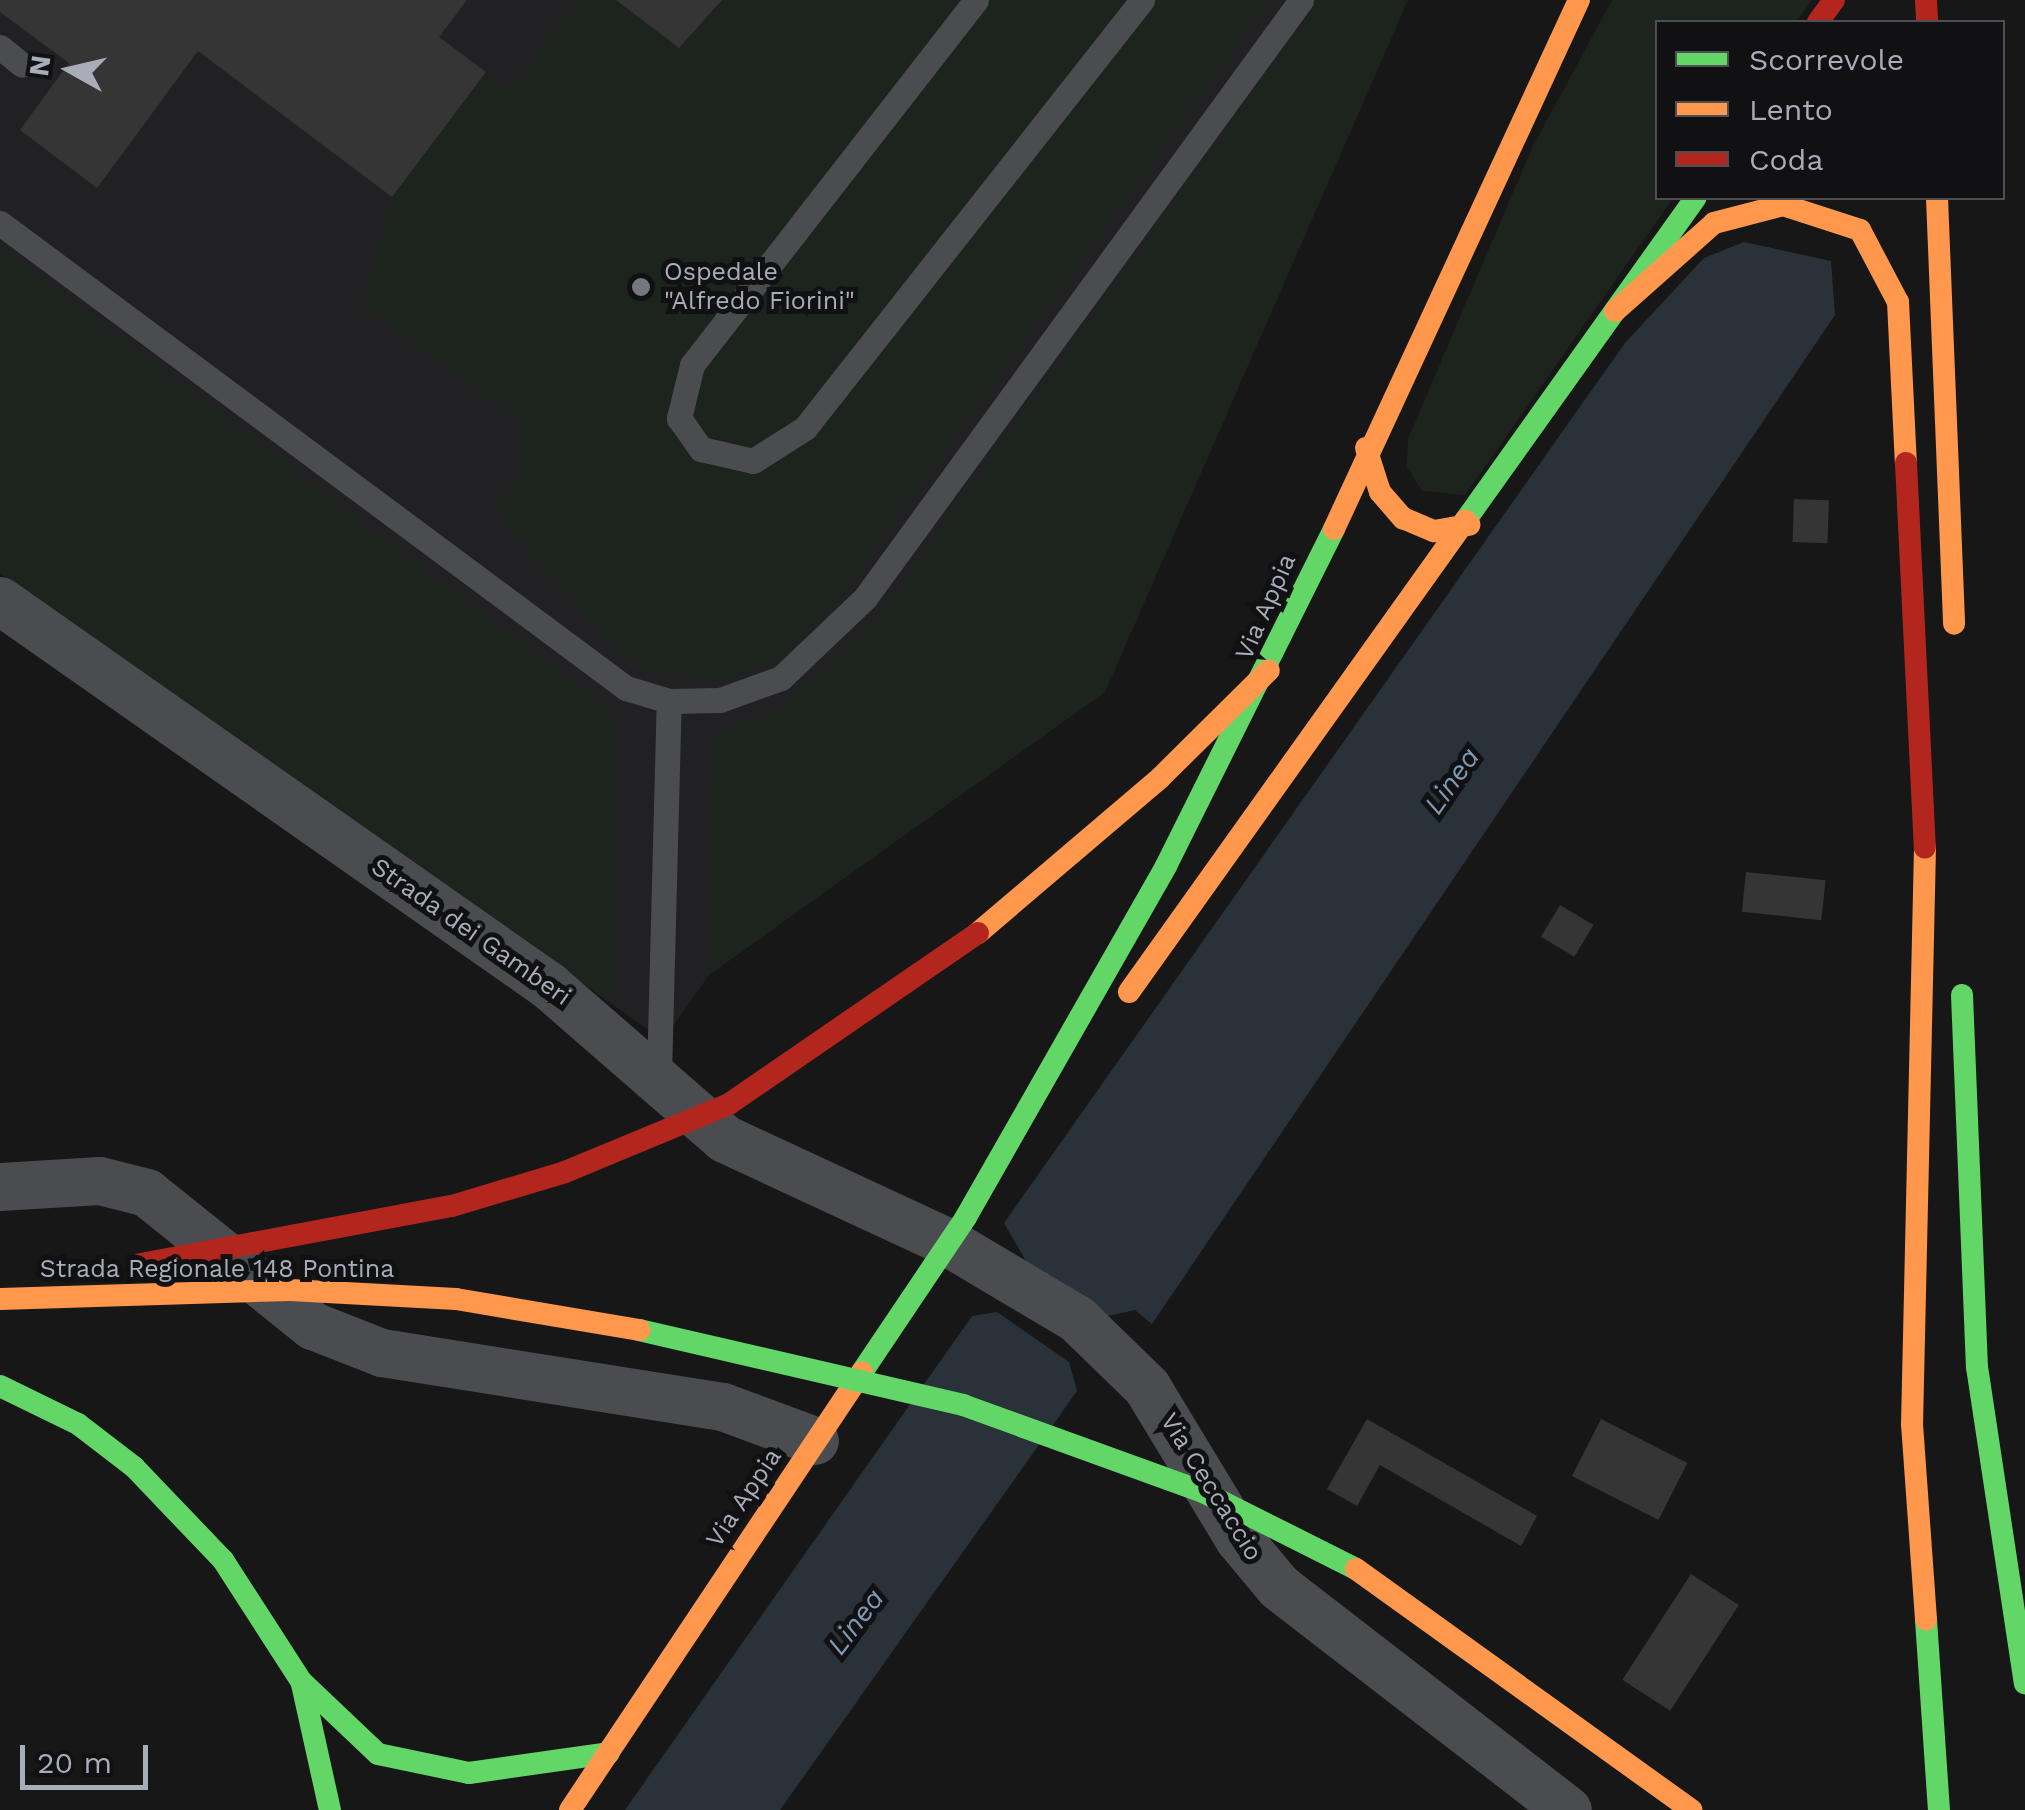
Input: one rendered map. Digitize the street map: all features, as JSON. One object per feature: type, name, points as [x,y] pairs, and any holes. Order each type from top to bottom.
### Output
[{"type":"main road","name":"Via Appia","points":[[957,1230],[1269,670],[1366,448],[1522,110],[1579,0]]},
{"type":"main road","name":"Via Appia","points":[[570,1810],[957,1230],[1469,524],[1694,200]]},
{"type":"main road","points":[[1937,200],[1955,659]]},
{"type":"main road","points":[[1614,311],[1694,237],[1742,212],[1803,206],[1848,221],[1876,249],[1898,302],[1911,429],[1928,1029],[1912,1424],[1940,1810]]},
{"type":"main road","points":[[1366,448],[1372,476],[1403,518],[1434,530],[1469,524]]},
{"type":"main road","points":[[0,1286],[452,1206],[564,1172],[729,1104],[956,951],[1160,778],[1269,670]]},
{"type":"main road","points":[[1962,968],[1977,1368],[2025,1683]]},
{"type":"main road","name":"Strada Regionale 148 Pontina","points":[[0,1299],[290,1290],[456,1299],[748,1348],[964,1405],[1203,1492],[1349,1564],[1498,1662],[1690,1810]]},
{"type":"main road","points":[[0,1386],[78,1424],[134,1467],[223,1560],[301,1681],[378,1754],[420,1768],[499,1771],[609,1753]]},
{"type":"main road","points":[[301,1681],[330,1810]]},
{"type":"street","points":[[1522,110],[1551,0]]},
{"type":"street","name":"Strada dei Gamberi","points":[[0,601],[549,986],[659,1074],[740,1148],[957,1230]]},
{"type":"street","points":[[0,1187],[100,1181],[147,1193],[313,1326],[382,1353],[723,1407],[815,1441]]},
{"type":"street","name":"Via Ceccaccio","points":[[957,1230],[991,1265],[1120,1354],[1279,1587],[1568,1810]]},
{"type":"lane","points":[[976,0],[692,365],[679,418],[701,448],[752,461],[805,428],[1142,0]]},
{"type":"lane","points":[[0,223],[606,676],[669,702],[764,688],[844,622],[1301,0]]},
{"type":"lane","points":[[0,47],[22,65]]},
{"type":"lane","points":[[659,1074],[669,702]]},
{"type":"shaded area","name":"Ospedale \"Alfredo Fiorini\"","points":[[0,0],[1408,0],[1105,692],[709,975],[663,1040],[0,573]]},
{"type":"shaded area","points":[[578,0],[616,0],[691,41],[722,0],[1270,0],[843,593],[770,665],[719,681],[654,672],[618,653],[495,511],[522,474],[522,422],[363,307],[392,197],[486,72],[511,90]]},
{"type":"shaded area","points":[[1319,0],[1408,0],[1105,692],[709,975],[712,736],[781,707],[875,622]]},
{"type":"shaded area","points":[[1612,0],[1812,0],[1797,20],[1655,20],[1655,200],[1672,200],[1465,495],[1422,491],[1407,467],[1408,439],[1532,148]]},
{"type":"shaded area","points":[[0,248],[612,710],[612,1004],[0,573]]},
{"type":"water","name":"Linea","points":[[1744,242],[1831,261],[1835,315],[1152,1324],[1135,1310],[1103,1317],[1030,1268],[1004,1223],[1625,343],[1704,258]]},
{"type":"water","name":"Linea","points":[[997,1312],[1069,1362],[1077,1391],[780,1810],[625,1810],[972,1316]]},
{"type":"building","points":[[0,0],[467,0],[439,37],[486,72],[392,197],[198,51],[97,188],[20,130],[69,63],[0,12]]},
{"type":"building","points":[[616,0],[722,0],[679,48]]},
{"type":"building","points":[[1794,499],[1829,500],[1827,543],[1792,542]]},
{"type":"building","points":[[1746,872],[1826,880],[1821,920],[1742,912]]},
{"type":"building","points":[[1560,905],[1593,925],[1574,957],[1541,937]]},
{"type":"building","points":[[1367,1419],[1537,1516],[1521,1546],[1380,1465],[1357,1506],[1327,1489]]},
{"type":"building","points":[[1601,1419],[1687,1463],[1658,1520],[1572,1476]]},
{"type":"building","points":[[1691,1574],[1739,1605],[1670,1711],[1622,1680]]},
{"type":"traffic: fast","points":[[1465,521],[1694,200]]},
{"type":"traffic: fast","points":[[862,1372],[966,1217],[1166,866],[1334,529]]},
{"type":"traffic: fast","points":[[1962,995],[1977,1367],[2025,1683]]},
{"type":"traffic: fast","points":[[639,1330],[963,1405],[1203,1492],[1356,1569]]},
{"type":"traffic: fast","points":[[0,1386],[78,1424],[134,1467],[223,1560],[301,1681],[378,1754],[469,1773],[609,1753]]},
{"type":"traffic: fast","points":[[1926,1620],[1939,1810]]},
{"type":"traffic: fast","points":[[302,1684],[330,1810]]},
{"type":"traffic: slow","points":[[1334,529],[1579,0]]},
{"type":"traffic: slow","points":[[1937,200],[1954,624]]},
{"type":"traffic: slow","points":[[1615,311],[1714,223],[1783,205],[1860,230],[1898,302],[1906,463]]},
{"type":"traffic: slow","points":[[1366,448],[1380,492],[1403,518],[1434,531],[1469,525]]},
{"type":"traffic: slow","points":[[1129,992],[1465,521]]},
{"type":"traffic: slow","points":[[978,933],[1160,778],[1269,670]]},
{"type":"traffic: slow","points":[[1925,848],[1912,1424],[1926,1620]]},
{"type":"traffic: slow","points":[[0,1299],[290,1290],[456,1299],[639,1330]]},
{"type":"traffic: slow","points":[[570,1810],[862,1372]]},
{"type":"traffic: slow","points":[[1356,1569],[1691,1810]]},
{"type":"traffic: jam","points":[[1819,20],[1834,0]]},
{"type":"traffic: jam","points":[[1926,0],[1927,20]]},
{"type":"traffic: jam","points":[[1906,463],[1925,848]]},
{"type":"traffic: jam","points":[[729,1104],[978,933]]},
{"type":"traffic: jam","points":[[141,1264],[452,1206],[565,1172],[729,1104]]},
{"type":"place","name":"Ospedale \"Alfredo Fiorini\"","points":[[641,287]]}]
